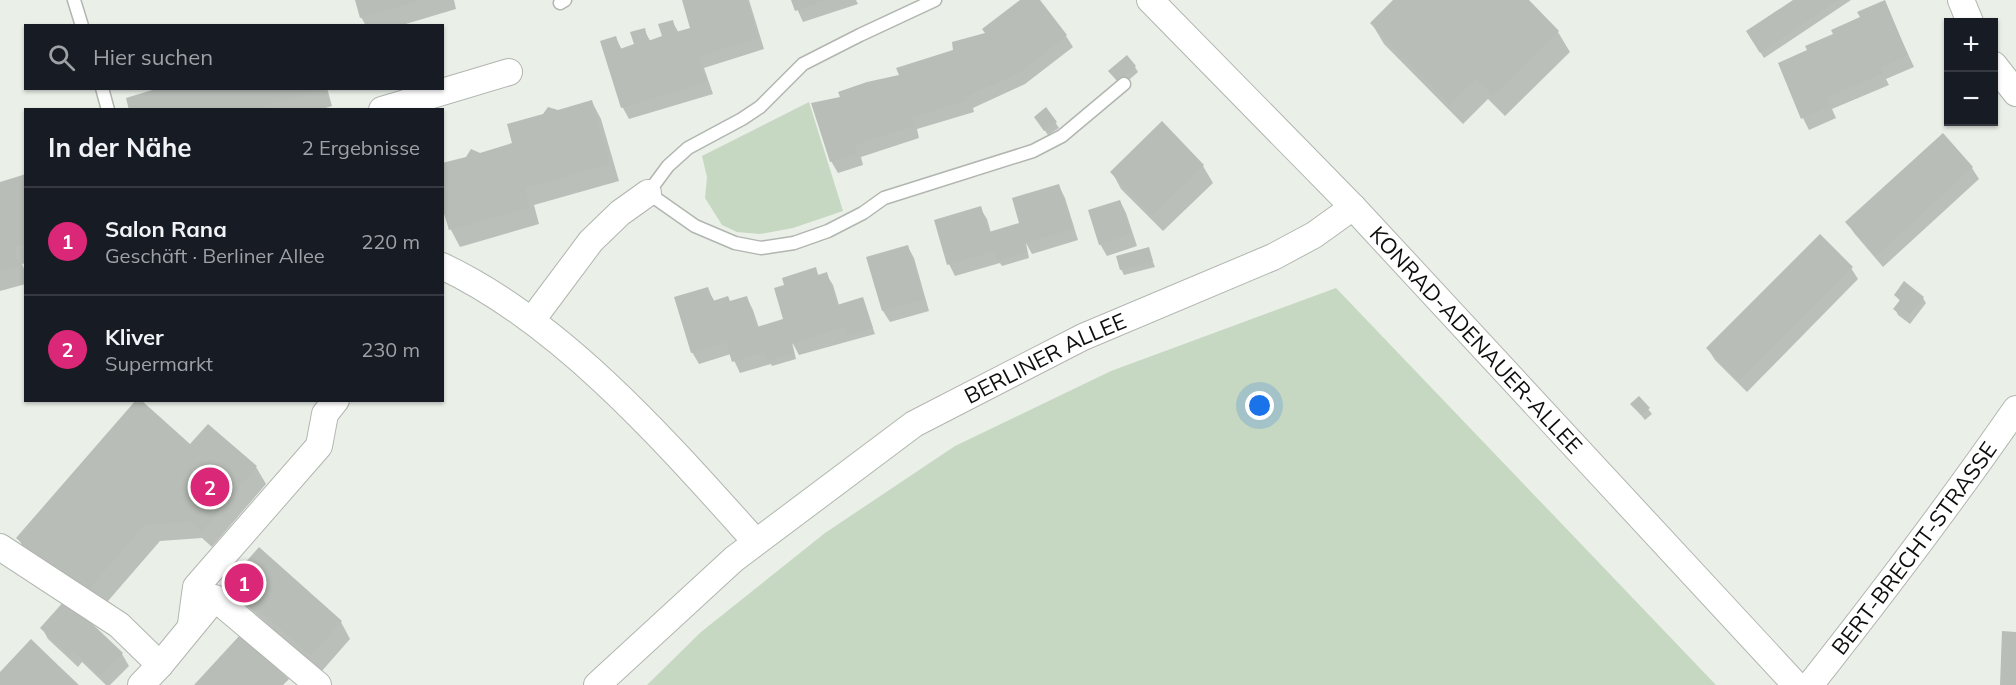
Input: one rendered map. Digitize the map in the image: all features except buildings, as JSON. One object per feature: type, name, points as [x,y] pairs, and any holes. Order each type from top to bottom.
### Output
[{"type":"street","name":"KONRAD-ADENAUER-ALLEE","points":[[1150,0],[1353,207],[1796,685]]},
{"type":"street","points":[[1961,0],[1968,18]]},
{"type":"street","points":[[1998,69],[2016,93]]},
{"type":"street","points":[[389,108],[509,72]]},
{"type":"street","points":[[532,320],[591,241],[620,213],[648,193]]},
{"type":"street","name":"BERLINER ALLEE","points":[[597,685],[734,559],[914,424],[1083,337],[1272,257],[1314,235],[1353,207]]},
{"type":"street","points":[[448,276],[532,320],[612,390],[698,477],[756,542]]},
{"type":"street","points":[[191,624],[196,587],[319,446],[325,414],[334,402]]},
{"type":"street","name":"BERT-BRECHT-STRASSE","points":[[1810,685],[1916,549],[2016,409]]},
{"type":"street","points":[[0,547],[119,625],[160,665]]},
{"type":"street","points":[[141,685],[215,598],[318,685]]},
{"type":"lane","points":[[74,0],[81,24]]},
{"type":"lane","points":[[935,0],[803,64],[760,107],[688,147],[668,166],[648,193],[695,226],[735,243],[760,248],[794,243],[828,231],[863,213],[884,198],[1033,151],[1062,136],[1124,84]]},
{"type":"lane","points":[[103,90],[107,108]]},
{"type":"green space","points":[[809,102],[843,211],[793,228],[760,234],[737,232],[722,225],[705,198],[707,177],[702,156]]},
{"type":"green space","points":[[1336,288],[1716,685],[647,685],[701,632],[825,533],[955,446],[1111,371]]},
{"type":"place","name":"Kliver","points":[[210,487]]},
{"type":"place","name":"Salon Rana","points":[[244,583]]}]
